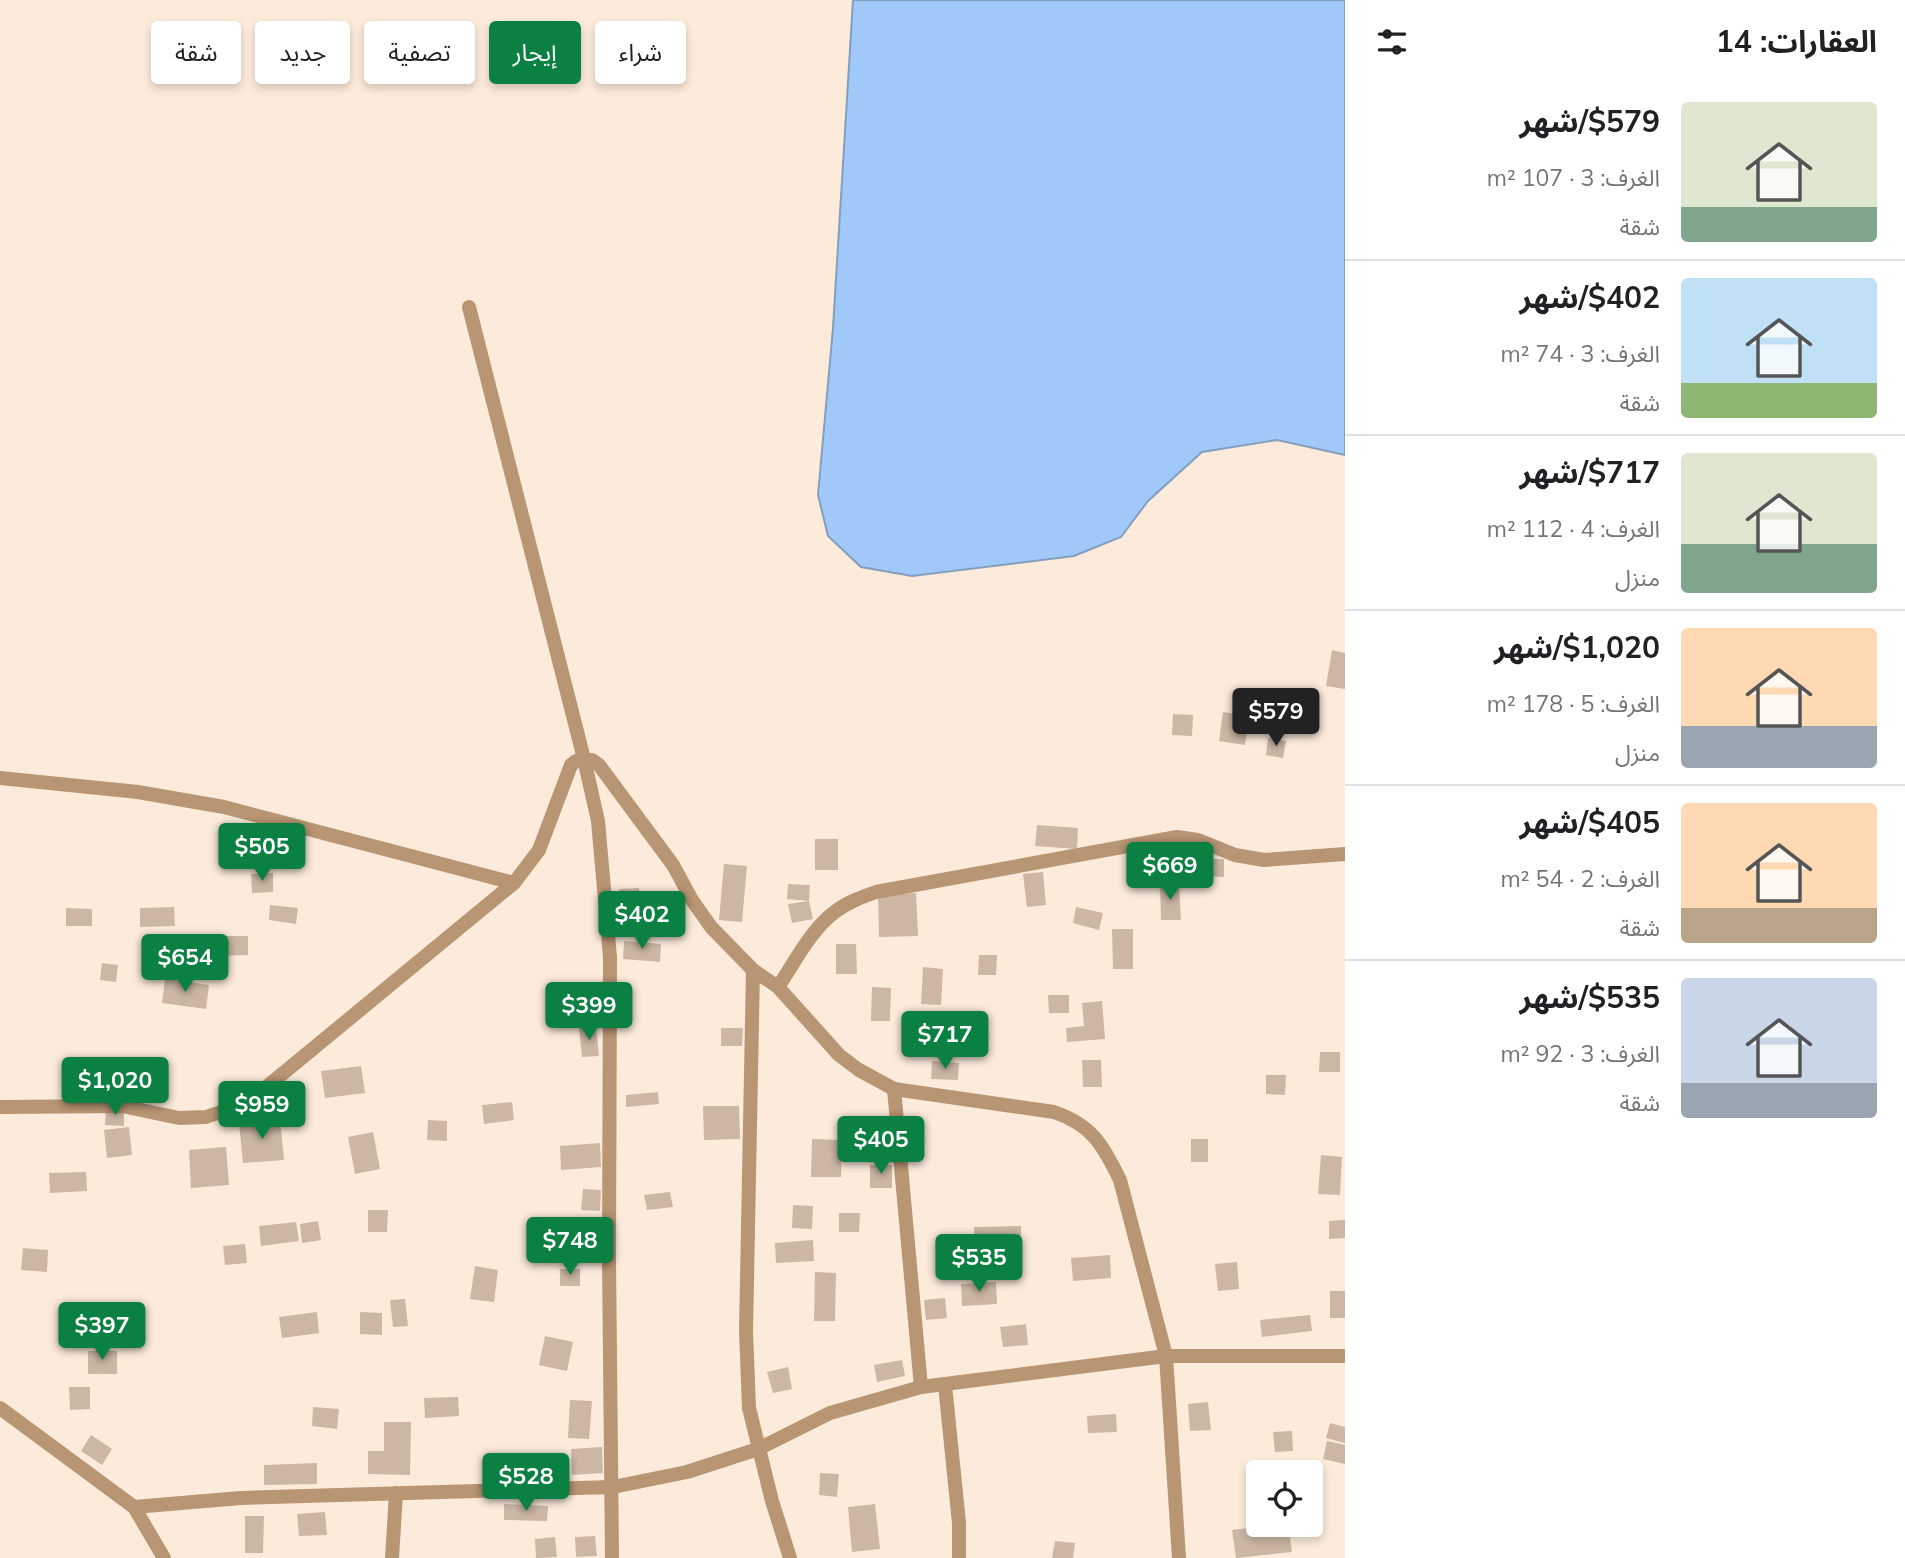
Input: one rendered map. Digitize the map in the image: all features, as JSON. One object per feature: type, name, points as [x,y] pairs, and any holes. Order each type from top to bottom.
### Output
[{"type":"street","points":[[469,307],[584,759],[597,821],[610,957],[608,1259],[612,1558]]},
{"type":"street","points":[[0,1107],[122,1106],[179,1118],[206,1116],[234,1107],[264,1089],[514,883],[539,850],[569,769],[576,761],[592,760],[599,765],[673,865],[711,927],[753,970],[778,987],[839,1055],[867,1076],[894,1089],[1054,1112],[1075,1119],[1108,1154],[1120,1180],[1166,1356],[1179,1558]]},
{"type":"street","points":[[0,778],[138,792],[223,807],[514,883]]},
{"type":"street","points":[[778,987],[822,924],[853,900],[876,892],[1177,837],[1198,840],[1235,855],[1264,860],[1345,854]]},
{"type":"street","points":[[753,970],[746,1331],[749,1408],[790,1558]]},
{"type":"street","points":[[894,1089],[921,1387]]},
{"type":"street","points":[[134,1507],[241,1497],[613,1487],[687,1472],[758,1448],[830,1413],[921,1387],[1166,1356],[1345,1356]]},
{"type":"street","points":[[945,1385],[959,1523],[959,1558]]},
{"type":"street","points":[[0,1408],[134,1507],[164,1558]]},
{"type":"street","points":[[392,1558],[396,1493]]},
{"type":"water","points":[[853,0],[1345,0],[1345,455],[1277,440],[1202,452],[1148,501],[1121,537],[1074,556],[912,576],[861,567],[828,536],[818,495],[833,328]]},
{"type":"building","points":[[1332,650],[1345,653],[1345,689],[1326,686]]},
{"type":"building","points":[[1223,712],[1249,716],[1245,745],[1219,741]]},
{"type":"building","points":[[1173,714],[1193,715],[1192,736],[1172,735]]},
{"type":"building","points":[[1268,738],[1286,741],[1283,758],[1266,755]]},
{"type":"building","points":[[1037,825],[1078,828],[1077,849],[1035,846]]},
{"type":"building","points":[[815,839],[838,839],[838,870],[815,870]]},
{"type":"building","points":[[1201,859],[1224,859],[1224,877],[1201,876]]},
{"type":"building","points":[[724,864],[747,866],[742,922],[719,920]]},
{"type":"building","points":[[1043,872],[1046,905],[1027,907],[1023,874]]},
{"type":"building","points":[[273,873],[273,892],[252,893],[251,874]]},
{"type":"building","points":[[788,884],[810,885],[809,901],[787,899]]},
{"type":"building","points":[[1179,884],[1181,920],[1161,920],[1160,885]]},
{"type":"building","points":[[639,888],[640,908],[620,909],[619,889]]},
{"type":"building","points":[[916,893],[918,936],[879,937],[878,895]]},
{"type":"building","points":[[809,901],[813,919],[792,923],[788,904]]},
{"type":"building","points":[[270,905],[298,908],[296,924],[269,920]]},
{"type":"building","points":[[174,907],[175,926],[140,927],[140,908]]},
{"type":"building","points":[[1076,907],[1103,913],[1099,930],[1073,923]]},
{"type":"building","points":[[66,908],[92,909],[92,926],[66,926]]},
{"type":"building","points":[[1112,929],[1133,929],[1133,969],[1113,969]]},
{"type":"building","points":[[155,935],[175,935],[175,974],[155,974]]},
{"type":"building","points":[[218,936],[248,936],[248,955],[219,956]]},
{"type":"building","points":[[624,941],[661,944],[660,962],[623,959]]},
{"type":"building","points":[[836,944],[856,944],[857,974],[836,974]]},
{"type":"building","points":[[979,955],[997,955],[996,975],[978,975]]},
{"type":"building","points":[[102,963],[118,965],[116,982],[100,980]]},
{"type":"building","points":[[923,967],[943,969],[941,1005],[921,1004]]},
{"type":"building","points":[[165,979],[209,985],[206,1009],[162,1003]]},
{"type":"building","points":[[872,987],[891,988],[890,1021],[871,1021]]},
{"type":"building","points":[[1048,995],[1069,995],[1069,1013],[1049,1013]]},
{"type":"building","points":[[1102,1001],[1105,1039],[1067,1042],[1066,1028],[1084,1026],[1082,1003]]},
{"type":"building","points":[[596,1026],[599,1056],[582,1057],[579,1027]]},
{"type":"building","points":[[721,1028],[743,1028],[742,1046],[721,1046]]},
{"type":"building","points":[[1320,1052],[1340,1052],[1340,1072],[1319,1072]]},
{"type":"building","points":[[1082,1060],[1101,1060],[1102,1087],[1083,1087]]},
{"type":"building","points":[[932,1061],[959,1063],[958,1080],[931,1079]]},
{"type":"building","points":[[361,1066],[365,1093],[325,1098],[321,1071]]},
{"type":"building","points":[[1266,1075],[1286,1075],[1285,1095],[1266,1094]]},
{"type":"building","points":[[658,1092],[659,1104],[626,1107],[626,1095]]},
{"type":"building","points":[[512,1102],[514,1120],[484,1124],[482,1105]]},
{"type":"building","points":[[703,1106],[739,1106],[740,1139],[704,1140]]},
{"type":"building","points":[[106,1108],[124,1109],[124,1126],[105,1125]]},
{"type":"building","points":[[280,1119],[284,1160],[243,1163],[239,1123]]},
{"type":"building","points":[[428,1120],[447,1121],[447,1141],[427,1140]]},
{"type":"building","points":[[129,1127],[132,1155],[107,1158],[104,1130]]},
{"type":"building","points":[[373,1132],[380,1169],[355,1174],[348,1137]]},
{"type":"building","points":[[812,1139],[842,1140],[841,1177],[811,1177]]},
{"type":"building","points":[[1191,1139],[1208,1139],[1208,1162],[1191,1162]]},
{"type":"building","points":[[600,1143],[601,1167],[561,1170],[560,1146]]},
{"type":"building","points":[[226,1147],[229,1185],[191,1188],[189,1150]]},
{"type":"building","points":[[1321,1155],[1342,1157],[1340,1195],[1318,1194]]},
{"type":"building","points":[[870,1165],[892,1165],[892,1188],[870,1188]]},
{"type":"building","points":[[86,1172],[87,1191],[50,1193],[49,1173]]},
{"type":"building","points":[[583,1189],[601,1190],[600,1211],[581,1210]]},
{"type":"building","points":[[670,1192],[673,1207],[647,1210],[644,1195]]},
{"type":"building","points":[[793,1205],[813,1206],[812,1229],[792,1228]]},
{"type":"building","points":[[368,1210],[388,1210],[387,1232],[368,1232]]},
{"type":"building","points":[[839,1213],[860,1213],[859,1232],[839,1232]]},
{"type":"building","points":[[1345,1220],[1345,1238],[1329,1239],[1329,1221]]},
{"type":"building","points":[[318,1221],[321,1240],[302,1243],[300,1224]]},
{"type":"building","points":[[296,1222],[299,1241],[261,1246],[259,1226]]},
{"type":"building","points":[[1021,1226],[1021,1248],[974,1248],[974,1227]]},
{"type":"building","points":[[599,1228],[601,1249],[557,1254],[555,1234]]},
{"type":"building","points":[[528,1232],[547,1233],[546,1255],[527,1254]]},
{"type":"building","points":[[813,1240],[814,1261],[776,1263],[775,1243]]},
{"type":"building","points":[[245,1244],[247,1263],[225,1265],[223,1246]]},
{"type":"building","points":[[23,1248],[48,1250],[47,1272],[21,1270]]},
{"type":"building","points":[[1110,1255],[1111,1278],[1073,1281],[1071,1258]]},
{"type":"building","points":[[1237,1262],[1239,1289],[1218,1291],[1215,1264]]},
{"type":"building","points":[[475,1266],[498,1270],[494,1302],[470,1299]]},
{"type":"building","points":[[560,1269],[580,1269],[580,1286],[560,1286]]},
{"type":"building","points":[[815,1272],[836,1273],[835,1321],[814,1321]]},
{"type":"building","points":[[996,1282],[997,1304],[962,1306],[961,1284]]},
{"type":"building","points":[[1330,1291],[1345,1291],[1345,1318],[1330,1318]]},
{"type":"building","points":[[945,1298],[947,1318],[926,1320],[924,1300]]},
{"type":"building","points":[[405,1299],[408,1326],[393,1327],[390,1300]]},
{"type":"building","points":[[317,1312],[319,1333],[282,1338],[279,1317]]},
{"type":"building","points":[[360,1312],[382,1313],[382,1335],[360,1334]]},
{"type":"building","points":[[1310,1315],[1312,1331],[1262,1337],[1260,1320]]},
{"type":"building","points":[[1026,1324],[1028,1345],[1003,1347],[1000,1327]]},
{"type":"building","points":[[545,1336],[573,1342],[567,1371],[539,1365]]},
{"type":"building","points":[[88,1351],[117,1351],[117,1374],[88,1374]]},
{"type":"building","points":[[902,1360],[905,1376],[877,1382],[874,1365]]},
{"type":"building","points":[[788,1367],[792,1389],[773,1393],[767,1372]]},
{"type":"building","points":[[69,1387],[90,1387],[90,1409],[70,1410]]},
{"type":"building","points":[[458,1397],[459,1416],[425,1418],[424,1398]]},
{"type":"building","points":[[570,1400],[592,1401],[589,1439],[568,1438]]},
{"type":"building","points":[[1208,1402],[1211,1430],[1190,1431],[1188,1404]]},
{"type":"building","points":[[313,1407],[339,1409],[337,1429],[312,1426]]},
{"type":"building","points":[[1116,1414],[1117,1432],[1088,1433],[1087,1416]]},
{"type":"building","points":[[384,1422],[411,1422],[410,1475],[368,1474],[368,1451],[384,1451]]},
{"type":"building","points":[[1330,1423],[1345,1427],[1345,1443],[1326,1438]]},
{"type":"building","points":[[1292,1431],[1293,1451],[1275,1452],[1273,1432]]},
{"type":"building","points":[[91,1435],[112,1449],[102,1465],[81,1451]]},
{"type":"building","points":[[1327,1441],[1345,1445],[1345,1464],[1323,1459]]},
{"type":"building","points":[[602,1447],[603,1473],[572,1475],[571,1449]]},
{"type":"building","points":[[317,1463],[317,1484],[264,1485],[264,1465]]},
{"type":"building","points":[[820,1473],[839,1474],[837,1497],[819,1495]]},
{"type":"building","points":[[504,1504],[548,1506],[547,1521],[504,1520]]},
{"type":"building","points":[[875,1504],[880,1549],[852,1552],[848,1507]]},
{"type":"building","points":[[325,1512],[327,1535],[299,1536],[297,1514]]},
{"type":"building","points":[[245,1516],[264,1516],[263,1553],[245,1553]]},
{"type":"building","points":[[1246,1528],[1246,1537],[1290,1537],[1292,1552],[1236,1558],[1232,1530]]},
{"type":"building","points":[[595,1536],[597,1556],[576,1557],[575,1537]]},
{"type":"building","points":[[555,1537],[557,1557],[536,1558],[535,1539]]},
{"type":"building","points":[[1055,1541],[1075,1543],[1073,1558],[1052,1558]]}]
